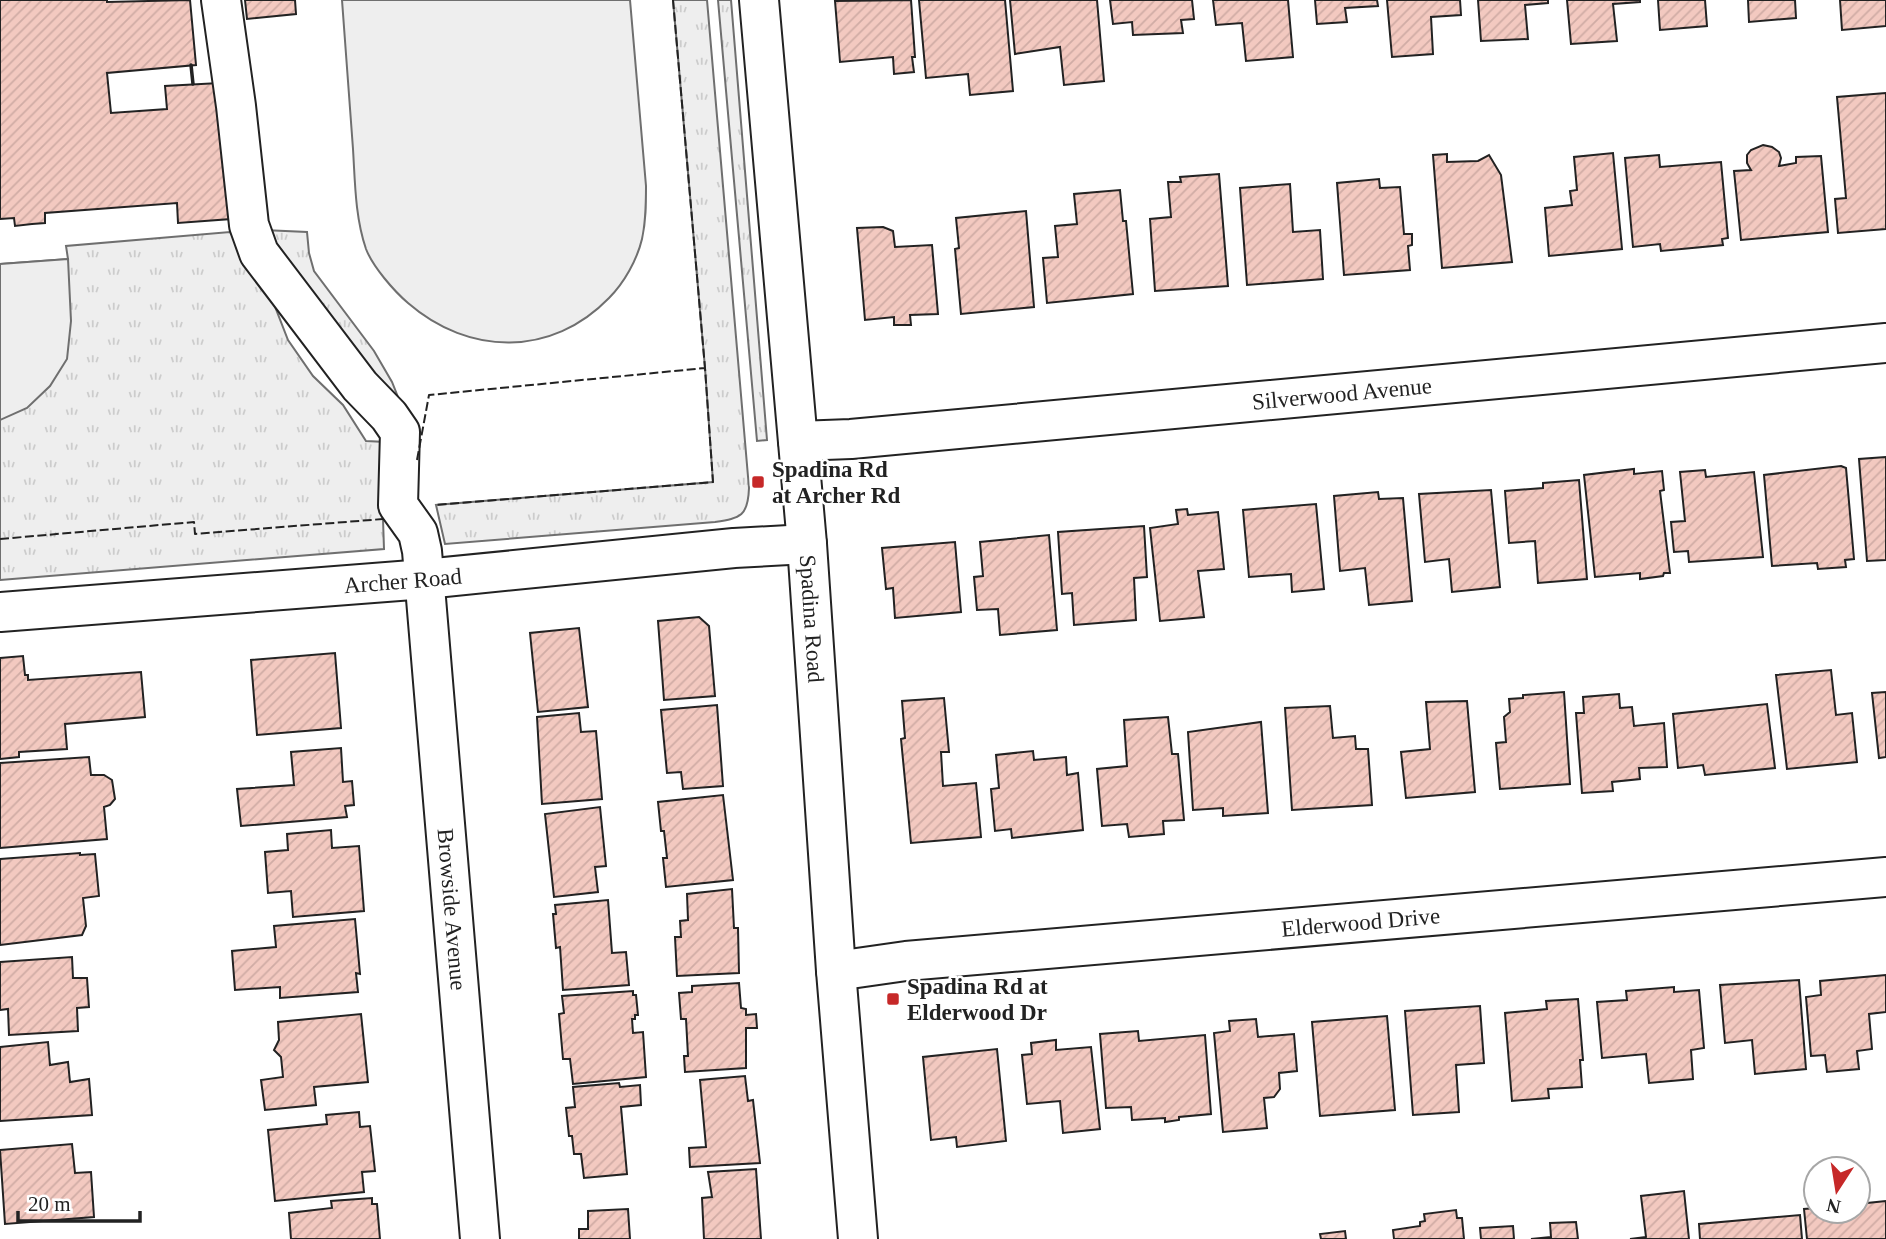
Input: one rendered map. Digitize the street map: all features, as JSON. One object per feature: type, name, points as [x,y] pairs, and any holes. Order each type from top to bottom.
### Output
[{"type":"street","name":"Browside Avenue","points":[[221,0],[249,225],[255,244],[277,280],[360,386],[389,416],[400,432],[398,505],[418,533],[425,579],[480,1239]]},
{"type":"street","name":"Spadina Road","points":[[759,0],[807,544],[836,971],[858,1239]]},
{"type":"street","name":"Silverwood Avenue","points":[[798,441],[852,439],[1886,342]]},
{"type":"street","name":"Archer Road","points":[[0,612],[425,579],[734,548],[807,544]]},
{"type":"street","name":"Elderwood Drive","points":[[836,971],[906,961],[1886,877]]},
{"type":"green space","points":[[342,0],[630,0],[646,206],[637,255],[625,278],[609,298],[586,317],[562,331],[536,339],[510,342],[483,340],[457,333],[432,320],[408,303],[384,278],[366,249],[358,212]]},
{"type":"green space","points":[[673,0],[707,0],[749,488],[745,510],[737,517],[715,522],[445,544],[436,505],[713,482]]},
{"type":"green space","points":[[718,0],[731,0],[767,440],[757,441]]},
{"type":"green space","points":[[263,230],[307,232],[314,271],[374,351],[398,397],[389,402]]},
{"type":"green space","points":[[230,232],[272,299],[288,340],[313,376],[343,405],[366,441],[386,442],[384,549],[0,580],[0,264],[68,259],[66,246]]},
{"type":"green space","points":[[68,259],[71,321],[67,359],[50,386],[27,408],[0,420],[0,264]]},
{"type":"building","points":[[0,0],[190,0],[196,65],[107,73],[111,113],[167,109],[165,86],[219,83],[231,219],[178,223],[177,203],[45,213],[45,223],[15,226],[14,218],[0,219]]},
{"type":"building","points":[[245,0],[295,0],[296,14],[247,19]]},
{"type":"building","points":[[911,0],[914,72],[894,74],[893,57],[840,62],[835,1]]},
{"type":"building","points":[[919,0],[1005,0],[1013,91],[970,95],[968,74],[926,78]]},
{"type":"building","points":[[1010,0],[1097,0],[1104,81],[1064,85],[1060,47],[1015,54]]},
{"type":"building","points":[[1110,0],[1192,0],[1194,19],[1181,20],[1183,33],[1133,35],[1132,22],[1113,24]]},
{"type":"building","points":[[1213,0],[1288,0],[1293,57],[1246,61],[1242,23],[1216,25]]},
{"type":"building","points":[[1315,0],[1377,0],[1378,6],[1345,8],[1347,22],[1317,24]]},
{"type":"building","points":[[1387,0],[1460,0],[1461,15],[1431,17],[1433,54],[1392,57]]},
{"type":"building","points":[[1478,0],[1548,0],[1548,3],[1525,5],[1528,39],[1481,41]]},
{"type":"building","points":[[1567,0],[1640,2],[1613,4],[1617,41],[1571,44]]},
{"type":"building","points":[[1658,0],[1705,0],[1707,26],[1660,30]]},
{"type":"building","points":[[1748,0],[1795,0],[1796,18],[1749,22]]},
{"type":"building","points":[[1840,0],[1886,0],[1886,26],[1842,30]]},
{"type":"building","points":[[1886,93],[1886,229],[1838,233],[1835,199],[1846,198],[1837,97]]},
{"type":"building","points":[[1763,145],[1779,152],[1779,166],[1796,163],[1796,157],[1821,156],[1828,232],[1741,240],[1734,171],[1751,170],[1747,155],[1751,150]]},
{"type":"building","points":[[1613,153],[1622,249],[1549,256],[1545,208],[1572,205],[1570,191],[1577,190],[1574,157]]},
{"type":"building","points":[[1447,154],[1447,162],[1478,161],[1489,155],[1501,175],[1512,262],[1442,268],[1433,155]]},
{"type":"building","points":[[1659,155],[1660,167],[1721,162],[1728,238],[1722,239],[1723,245],[1661,251],[1660,244],[1633,247],[1625,158]]},
{"type":"building","points":[[1219,174],[1228,286],[1155,291],[1150,219],[1171,217],[1168,182],[1181,182],[1180,177]]},
{"type":"building","points":[[1379,179],[1380,188],[1400,187],[1404,234],[1412,234],[1412,245],[1408,246],[1410,270],[1344,275],[1337,183]]},
{"type":"building","points":[[1290,184],[1293,232],[1320,230],[1323,279],[1247,285],[1240,188]]},
{"type":"building","points":[[1120,190],[1123,221],[1126,221],[1133,294],[1047,303],[1043,258],[1058,257],[1055,226],[1077,224],[1074,194]]},
{"type":"building","points":[[1026,211],[1034,307],[961,314],[955,249],[959,248],[956,218]]},
{"type":"building","points":[[883,227],[893,231],[895,247],[932,245],[938,314],[910,315],[911,325],[894,325],[894,317],[865,320],[857,228]]},
{"type":"building","points":[[1886,457],[1886,560],[1867,561],[1859,459]]},
{"type":"building","points":[[1841,466],[1846,468],[1854,559],[1845,560],[1846,567],[1818,569],[1817,563],[1772,566],[1764,475]]},
{"type":"building","points":[[1634,469],[1634,474],[1662,471],[1664,490],[1660,491],[1670,573],[1640,579],[1640,573],[1595,577],[1584,475]]},
{"type":"building","points":[[1705,470],[1706,477],[1754,472],[1763,557],[1689,562],[1688,551],[1674,552],[1671,522],[1685,521],[1680,472]]},
{"type":"building","points":[[1579,480],[1587,579],[1538,583],[1535,541],[1509,543],[1505,491],[1543,488],[1543,483]]},
{"type":"building","points":[[1491,490],[1500,587],[1452,592],[1449,559],[1425,562],[1419,494]]},
{"type":"building","points":[[1378,492],[1379,499],[1403,498],[1412,601],[1369,605],[1365,568],[1340,571],[1334,496]]},
{"type":"building","points":[[1316,504],[1324,589],[1292,592],[1291,574],[1249,577],[1243,510]]},
{"type":"building","points":[[1187,509],[1188,515],[1218,512],[1224,569],[1198,571],[1204,617],[1160,621],[1150,528],[1178,524],[1176,510]]},
{"type":"building","points":[[1144,526],[1147,577],[1134,578],[1136,620],[1074,625],[1072,593],[1062,594],[1058,532]]},
{"type":"building","points":[[1049,535],[1057,630],[1000,635],[998,609],[977,610],[974,577],[983,576],[980,542]]},
{"type":"building","points":[[955,542],[961,612],[895,618],[893,588],[886,589],[882,548]]},
{"type":"building","points":[[699,617],[709,626],[715,696],[664,700],[658,621]]},
{"type":"building","points":[[579,628],[588,707],[538,712],[530,633]]},
{"type":"building","points":[[335,653],[341,728],[257,735],[251,660]]},
{"type":"building","points":[[23,656],[28,680],[141,672],[145,717],[65,724],[67,749],[19,752],[19,757],[0,759],[0,658]]},
{"type":"building","points":[[1831,670],[1836,715],[1852,713],[1857,762],[1787,769],[1776,675]]},
{"type":"building","points":[[1564,692],[1570,784],[1500,789],[1496,743],[1506,742],[1504,717],[1510,712],[1509,699],[1523,698],[1523,695]]},
{"type":"building","points":[[1886,692],[1886,757],[1879,758],[1872,693]]},
{"type":"building","points":[[1619,694],[1620,708],[1632,707],[1634,726],[1664,723],[1667,767],[1639,768],[1640,779],[1612,782],[1613,791],[1582,793],[1576,713],[1584,713],[1583,697]]},
{"type":"building","points":[[944,698],[949,752],[941,752],[943,786],[976,783],[981,837],[911,843],[901,739],[905,738],[902,701]]},
{"type":"building","points":[[1467,701],[1475,792],[1406,798],[1401,752],[1430,749],[1426,702]]},
{"type":"building","points":[[1767,704],[1775,768],[1705,775],[1703,765],[1678,768],[1673,714]]},
{"type":"building","points":[[717,705],[723,786],[683,789],[681,772],[667,773],[661,710]]},
{"type":"building","points":[[1330,706],[1333,738],[1355,736],[1356,749],[1368,749],[1372,805],[1292,810],[1285,708]]},
{"type":"building","points":[[579,713],[581,732],[596,731],[602,799],[542,804],[537,717]]},
{"type":"building","points":[[1168,717],[1172,754],[1178,754],[1184,820],[1163,821],[1164,834],[1129,837],[1127,824],[1102,826],[1097,769],[1127,766],[1124,720]]},
{"type":"building","points":[[1261,722],[1268,813],[1223,816],[1223,808],[1193,810],[1188,732]]},
{"type":"building","points":[[341,748],[343,782],[352,781],[354,805],[345,806],[347,817],[241,826],[237,789],[294,785],[291,752]]},
{"type":"building","points":[[1033,751],[1034,760],[1066,757],[1067,775],[1078,773],[1083,830],[1012,838],[1011,829],[995,831],[991,789],[999,788],[996,755]]},
{"type":"building","points":[[89,757],[91,775],[104,775],[112,780],[115,799],[104,807],[107,839],[0,848],[0,763]]},
{"type":"building","points":[[723,795],[733,880],[666,887],[663,858],[667,858],[658,802]]},
{"type":"building","points":[[600,807],[606,866],[595,867],[598,892],[554,897],[545,814]]},
{"type":"building","points":[[331,830],[332,848],[359,846],[364,911],[293,917],[291,891],[268,893],[265,852],[288,850],[287,834]]},
{"type":"building","points":[[95,854],[99,896],[83,898],[86,926],[82,935],[0,945],[0,859]]},
{"type":"building","points":[[732,889],[734,928],[738,928],[739,973],[677,976],[675,937],[681,937],[680,921],[688,920],[687,894]]},
{"type":"building","points":[[608,900],[612,953],[626,952],[629,985],[563,990],[560,947],[556,948],[553,914],[556,914],[555,905]]},
{"type":"building","points":[[355,919],[360,974],[356,973],[358,992],[280,998],[280,987],[235,990],[232,951],[276,947],[274,926]]},
{"type":"building","points":[[72,957],[73,978],[87,978],[89,1007],[77,1008],[78,1031],[9,1035],[8,1009],[0,1010],[0,962]]},
{"type":"building","points":[[1886,975],[1886,1012],[1869,1014],[1872,1049],[1857,1051],[1859,1069],[1827,1072],[1825,1055],[1811,1056],[1806,997],[1821,995],[1820,981]]},
{"type":"building","points":[[1799,980],[1806,1069],[1755,1074],[1752,1040],[1725,1043],[1720,985]]},
{"type":"building","points":[[739,983],[741,1008],[746,1009],[746,1015],[756,1014],[757,1028],[746,1028],[746,1068],[685,1072],[684,1056],[688,1056],[686,1019],[681,1019],[679,993],[692,992],[692,986]]},
{"type":"building","points":[[1674,987],[1674,992],[1699,990],[1704,1048],[1691,1050],[1693,1079],[1649,1083],[1646,1054],[1602,1058],[1597,1002],[1627,1000],[1626,991]]},
{"type":"building","points":[[633,991],[633,995],[636,995],[638,1015],[632,1019],[633,1033],[643,1032],[646,1077],[573,1084],[570,1059],[563,1059],[559,1014],[564,1013],[562,996]]},
{"type":"building","points":[[1578,999],[1583,1060],[1580,1060],[1582,1087],[1548,1089],[1549,1098],[1512,1101],[1505,1013],[1547,1009],[1546,1001]]},
{"type":"building","points":[[1480,1006],[1484,1063],[1456,1065],[1459,1112],[1413,1115],[1405,1011]]},
{"type":"building","points":[[361,1014],[368,1082],[314,1087],[316,1105],[265,1110],[261,1080],[283,1077],[281,1057],[274,1050],[279,1040],[278,1022]]},
{"type":"building","points":[[1387,1016],[1395,1110],[1320,1116],[1312,1022]]},
{"type":"building","points":[[1256,1019],[1258,1037],[1294,1034],[1297,1071],[1279,1073],[1280,1089],[1274,1097],[1264,1098],[1267,1128],[1223,1132],[1214,1033],[1230,1031],[1229,1021]]},
{"type":"building","points":[[1138,1031],[1139,1041],[1205,1035],[1211,1114],[1179,1117],[1179,1120],[1165,1122],[1165,1118],[1132,1120],[1131,1107],[1106,1108],[1100,1034]]},
{"type":"building","points":[[1056,1040],[1056,1050],[1091,1047],[1100,1129],[1063,1133],[1060,1101],[1027,1104],[1022,1055],[1032,1054],[1031,1043]]},
{"type":"building","points":[[48,1042],[50,1065],[68,1062],[70,1082],[89,1079],[92,1115],[0,1121],[0,1047]]},
{"type":"building","points":[[997,1049],[1006,1141],[957,1147],[956,1137],[931,1140],[923,1057]]},
{"type":"building","points":[[745,1076],[748,1101],[753,1100],[760,1163],[690,1167],[689,1148],[706,1147],[700,1080]]},
{"type":"building","points":[[619,1083],[620,1087],[640,1085],[641,1105],[621,1107],[627,1174],[584,1178],[581,1154],[574,1154],[572,1136],[569,1136],[566,1108],[575,1107],[573,1087]]},
{"type":"building","points":[[359,1112],[360,1127],[370,1126],[375,1171],[362,1172],[364,1192],[275,1201],[268,1130],[327,1124],[326,1115]]},
{"type":"building","points":[[72,1144],[75,1173],[91,1172],[94,1217],[5,1224],[0,1150]]},
{"type":"building","points":[[756,1169],[761,1239],[704,1239],[702,1198],[712,1197],[708,1172]]},
{"type":"building","points":[[1684,1191],[1689,1239],[1630,1239],[1646,1237],[1641,1196]]},
{"type":"building","points":[[372,1198],[372,1204],[377,1204],[380,1239],[291,1239],[289,1213],[332,1208],[331,1201]]},
{"type":"building","points":[[1886,1201],[1886,1239],[1807,1239],[1806,1225],[1872,1225],[1872,1202]]},
{"type":"building","points":[[628,1209],[630,1239],[579,1239],[579,1229],[588,1229],[588,1211]]},
{"type":"building","points":[[1456,1210],[1457,1218],[1462,1218],[1464,1239],[1394,1239],[1393,1230],[1420,1226],[1420,1222],[1425,1221],[1424,1214]]},
{"type":"building","points":[[1800,1215],[1802,1239],[1700,1239],[1699,1224]]},
{"type":"building","points":[[1576,1222],[1578,1239],[1531,1239],[1551,1237],[1550,1223]]},
{"type":"building","points":[[1513,1226],[1514,1239],[1481,1239],[1480,1228]]},
{"type":"building","points":[[1345,1231],[1346,1239],[1321,1239],[1320,1234]]},
{"type":"fence","points":[[673,0],[705,368]]},
{"type":"fence","points":[[417,460],[429,395],[705,368],[713,482],[436,505]]},
{"type":"fence","points":[[0,539],[194,522],[195,534],[383,519]]},
{"type":"wall","points":[[191,65],[193,84]]},
{"type":"place","name":"Spadina Rd at Archer Rd","points":[[758,482]]},
{"type":"place","name":"Spadina Rd at Elderwood Dr","points":[[893,999]]}]
